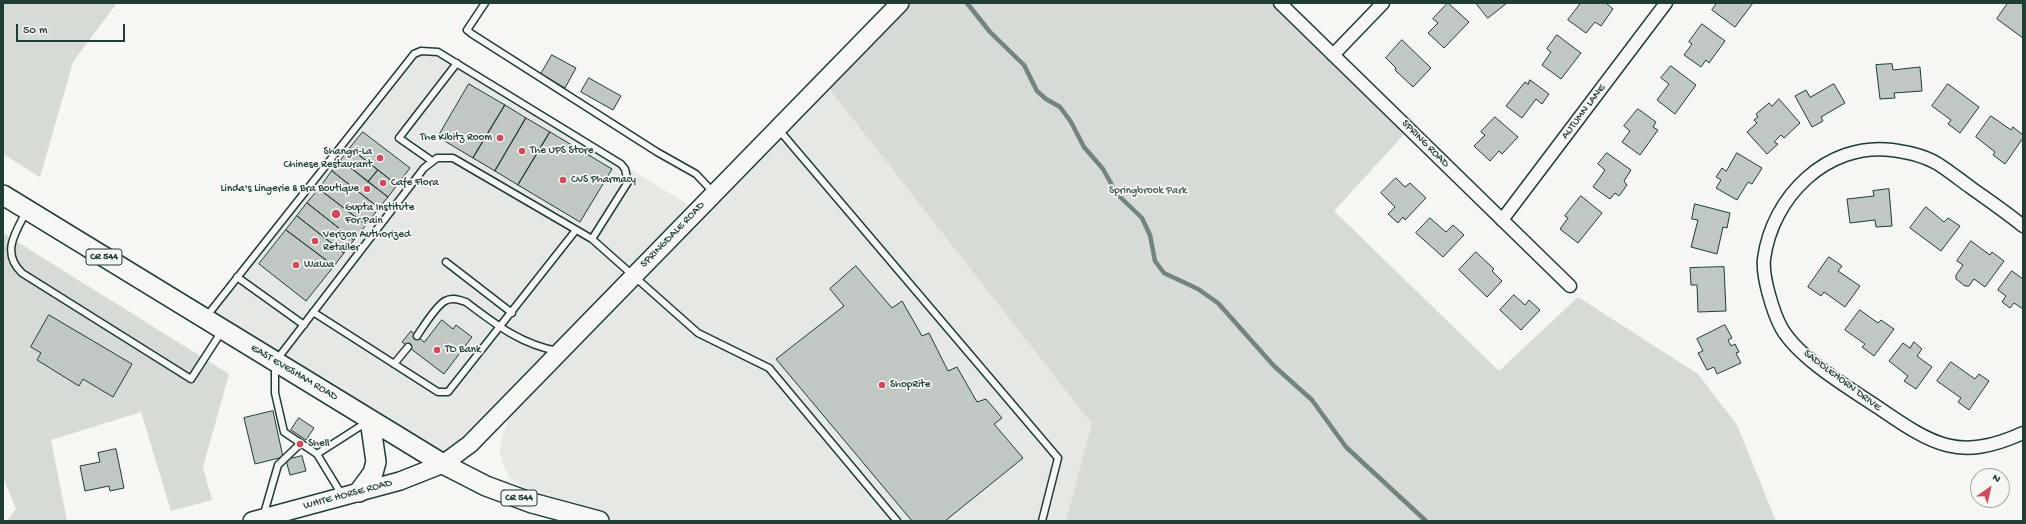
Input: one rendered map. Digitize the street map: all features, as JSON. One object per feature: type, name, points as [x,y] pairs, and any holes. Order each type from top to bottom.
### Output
[{"type":"main road","name":"SPRINGDALE ROAD","points":[[443,464],[470,444],[900,3]]},
{"type":"main road","name":"EAST EVESHAM ROAD","points":[[3,195],[443,464],[486,486],[532,503],[599,521]]},
{"type":"main road","points":[[351,494],[373,473],[376,462],[370,420]]},
{"type":"main road","name":"WHITE HORSE ROAD","points":[[257,520],[400,481],[443,464]]},
{"type":"street","name":"SPRING ROAD","points":[[1280,3],[1570,286]]},
{"type":"street","points":[[1333,55],[1383,3]]},
{"type":"street","name":"AUTUMN LANE","points":[[1502,220],[1666,3]]},
{"type":"street","name":"SADDLEHORN DRIVE","points":[[2023,226],[1938,164],[1914,154],[1891,150],[1866,151],[1835,159],[1809,175],[1788,198],[1773,225],[1764,260],[1770,301],[1782,328],[1792,342],[1835,378],[1917,435],[1938,443],[1962,449],[1993,445],[2023,433]]},
{"type":"lane","points":[[485,3],[467,30],[657,152],[696,174],[714,193]]},
{"type":"lane","points":[[205,319],[414,54],[421,51],[438,52],[621,164],[625,169],[628,182],[592,239]]},
{"type":"lane","points":[[432,161],[399,138],[457,63]]},
{"type":"lane","points":[[777,128],[1058,458],[1042,521]]},
{"type":"lane","points":[[351,494],[317,454],[284,432],[274,394],[275,362],[424,168],[432,161],[445,157],[453,158],[592,239],[698,333],[769,368],[897,521]]},
{"type":"lane","points":[[27,209],[12,238],[12,258],[15,266],[22,273],[191,379],[223,330]]},
{"type":"lane","points":[[313,312],[438,392],[448,392],[512,313],[576,230]]},
{"type":"lane","points":[[446,262],[512,313]]},
{"type":"lane","points":[[237,277],[304,325]]},
{"type":"lane","points":[[417,336],[444,302],[451,299],[466,302],[500,328],[529,344],[561,351]]},
{"type":"lane","points":[[394,364],[408,347]]},
{"type":"lane","points":[[317,454],[370,420]]},
{"type":"lane","points":[[257,520],[278,465],[301,443]]},
{"type":"shaded area","points":[[438,52],[697,210],[823,81],[1092,424],[1116,430],[1090,521],[599,521],[549,508],[510,478],[503,464],[500,451],[502,437],[515,401],[443,464],[205,319],[414,54]]},
{"type":"green space","points":[[3,3],[117,3],[73,62],[40,177],[3,154]]},
{"type":"green space","name":"Springbrook Park","points":[[900,3],[1280,3],[1409,129],[1334,211],[1499,371],[1578,297],[1698,374],[1737,425],[1776,521],[1066,521],[1092,424],[823,81]]},
{"type":"green space","points":[[3,233],[229,374],[203,467],[212,500],[171,511],[141,412],[51,440],[67,521],[7,521],[16,509],[3,477]]},
{"type":"building","points":[[1448,3],[1469,22],[1444,48],[1428,33],[1438,23],[1433,19]]},
{"type":"building","points":[[1476,3],[1507,3],[1488,18]]},
{"type":"building","points":[[1581,3],[1606,3],[1613,9],[1601,26],[1595,22],[1586,33],[1568,20]]},
{"type":"building","points":[[1717,3],[1753,3],[1735,27],[1712,10]]},
{"type":"building","points":[[2008,3],[2023,3],[2023,38],[1997,19]]},
{"type":"building","points":[[1702,24],[1725,41],[1709,63],[1706,60],[1701,67],[1684,55],[1692,44],[1689,42]]},
{"type":"building","points":[[1557,35],[1581,53],[1561,79],[1542,65],[1551,52],[1547,49]]},
{"type":"building","points":[[1402,40],[1431,68],[1413,87],[1395,70],[1396,68],[1386,58]]},
{"type":"building","points":[[552,55],[576,68],[565,88],[541,74]]},
{"type":"building","points":[[1892,64],[1893,70],[1920,67],[1922,91],[1894,93],[1895,98],[1880,99],[1876,65]]},
{"type":"building","points":[[1671,66],[1696,85],[1675,114],[1657,100],[1669,84],[1661,78]]},
{"type":"building","points":[[589,78],[621,96],[613,110],[581,92]]},
{"type":"building","points":[[1530,80],[1549,94],[1542,104],[1536,99],[1522,118],[1506,106],[1525,82],[1528,84]]},
{"type":"building","points":[[469,84],[505,105],[473,158],[438,137]]},
{"type":"building","points":[[1834,84],[1845,103],[1821,117],[1823,121],[1812,127],[1795,96],[1806,90],[1810,97]]},
{"type":"building","points":[[1948,84],[1979,107],[1960,133],[1948,124],[1951,120],[1932,106]]},
{"type":"building","points":[[1779,99],[1800,123],[1784,138],[1781,135],[1774,142],[1778,144],[1767,154],[1747,132],[1757,123],[1754,120],[1758,117],[1756,114],[1769,103],[1772,106]]},
{"type":"building","name":"The Kibitz Room","points":[[505,105],[526,118],[495,171],[473,158]]},
{"type":"building","points":[[1638,109],[1656,122],[1653,127],[1658,130],[1640,155],[1622,142],[1630,131],[1624,126]]},
{"type":"building","points":[[1991,116],[2011,130],[2013,127],[2023,135],[2023,138],[2005,164],[1993,155],[1995,152],[1976,137]]},
{"type":"building","points":[[1495,117],[1518,137],[1502,154],[1499,151],[1490,161],[1474,146],[1485,135],[1481,132]]},
{"type":"building","name":"The UPS Store","points":[[526,118],[550,132],[518,185],[495,171]]},
{"type":"building","name":"Shangri-La Chinese Restaurant","points":[[363,132],[410,168],[397,185],[350,148]]},
{"type":"building","name":"CVS Pharmacy","points":[[550,132],[612,169],[580,222],[518,185]]},
{"type":"building","points":[[350,148],[378,170],[368,182],[341,160]]},
{"type":"building","points":[[1607,153],[1631,170],[1624,181],[1627,185],[1619,196],[1615,193],[1610,199],[1593,187],[1605,170],[1598,164]]},
{"type":"building","points":[[1737,153],[1762,168],[1752,184],[1748,182],[1737,200],[1716,188],[1721,180],[1716,177],[1722,168],[1726,171]]},
{"type":"building","name":"Linda's Lingerie & Bra Boutique","points":[[341,160],[388,197],[379,208],[332,171]]},
{"type":"building","name":"Cafe Flora","points":[[378,170],[397,185],[388,197],[368,182]]},
{"type":"building","points":[[332,171],[379,208],[366,225],[319,189]]},
{"type":"building","points":[[1396,178],[1405,187],[1410,183],[1426,198],[1405,220],[1403,217],[1398,223],[1388,214],[1395,207],[1381,193]]},
{"type":"building","name":"Gupta Institute For Pain","points":[[319,189],[366,225],[354,240],[307,203]]},
{"type":"building","points":[[1889,189],[1892,226],[1876,227],[1875,220],[1850,223],[1847,199],[1874,196],[1873,191]]},
{"type":"building","points":[[1581,196],[1602,213],[1578,243],[1560,229],[1568,218],[1565,216]]},
{"type":"building","points":[[307,203],[354,240],[344,253],[297,216]]},
{"type":"building","points":[[1695,204],[1730,213],[1727,228],[1723,227],[1717,254],[1691,247],[1698,220],[1692,219]]},
{"type":"building","points":[[1926,207],[1944,222],[1948,218],[1960,226],[1941,251],[1910,228]]},
{"type":"building","name":"Verizon Authorized Retailer","points":[[297,216],[344,253],[334,266],[286,230]]},
{"type":"building","points":[[1430,218],[1446,232],[1453,225],[1464,235],[1443,257],[1416,233]]},
{"type":"building","name":"Wawa","points":[[286,230],[334,266],[306,301],[259,264]]},
{"type":"building","points":[[1971,241],[1990,255],[1992,252],[2004,261],[1985,287],[1974,279],[1969,286],[1965,286],[1956,279],[1956,275],[1963,265],[1957,261]]},
{"type":"building","points":[[1476,252],[1494,269],[1492,271],[1502,281],[1487,297],[1459,270]]},
{"type":"building","points":[[1829,257],[1842,266],[1838,271],[1860,286],[1845,307],[1824,292],[1821,296],[1808,287]]},
{"type":"building","name":"ShopRite","points":[[856,266],[892,308],[902,301],[922,336],[929,333],[948,371],[957,367],[977,402],[986,399],[1002,418],[994,424],[1023,458],[945,521],[912,521],[776,359],[844,306],[830,289]]},
{"type":"building","points":[[1724,267],[1726,311],[1698,312],[1697,285],[1691,285],[1690,268]]},
{"type":"building","points":[[2012,271],[2023,279],[2023,309],[2014,303],[2010,308],[2002,302],[2006,296],[1998,290]]},
{"type":"building","points":[[1514,295],[1525,305],[1529,300],[1540,310],[1521,330],[1500,310]]},
{"type":"building","points":[[1860,310],[1878,323],[1881,320],[1894,329],[1874,356],[1862,347],[1865,344],[1845,330]]},
{"type":"building","points":[[49,315],[132,364],[113,397],[83,379],[79,386],[37,360],[41,353],[31,347]]},
{"type":"building","name":"TD Bank","points":[[442,320],[453,329],[456,325],[472,337],[444,374],[402,342],[411,331],[424,342]]},
{"type":"building","points":[[1725,325],[1732,338],[1728,340],[1731,346],[1735,344],[1739,352],[1736,353],[1741,363],[1717,374],[1714,367],[1707,370],[1698,353],[1703,351],[1697,339]]},
{"type":"building","points":[[1914,342],[1922,349],[1917,356],[1932,367],[1916,389],[1904,381],[1908,376],[1889,361],[1903,343],[1910,348]]},
{"type":"building","points":[[1951,362],[1975,379],[1979,374],[1989,381],[1969,410],[1958,402],[1961,398],[1937,381]]},
{"type":"building","points":[[273,411],[283,457],[255,464],[244,418]]},
{"type":"building","points":[[299,418],[314,428],[306,440],[291,430]]},
{"type":"building","points":[[116,449],[124,488],[110,491],[109,486],[85,491],[80,466],[100,462],[98,453]]},
{"type":"building","points":[[302,456],[306,471],[290,475],[286,460]]},
{"type":"waterway","points":[[967,3],[990,32],[1024,65],[1037,91],[1046,99],[1060,107],[1071,122],[1084,147],[1103,169],[1117,194],[1142,218],[1150,235],[1155,261],[1164,273],[1198,289],[1218,303],[1274,366],[1312,400],[1346,447],[1426,521]]},
{"type":"place","name":"The Kibitz Room","points":[[500,138]]},
{"type":"place","name":"The UPS Store","points":[[522,151]]},
{"type":"place","name":"Shangri-La Chinese Restaurant","points":[[380,158]]},
{"type":"place","name":"CVS Pharmacy","points":[[563,180]]},
{"type":"place","name":"Cafe Flora","points":[[383,183]]},
{"type":"place","name":"Linda's Lingerie & Bra Boutique","points":[[367,189]]},
{"type":"place","name":"Gupta Institute For Pain","points":[[336,214]]},
{"type":"place","name":"Verizon Authorized Retailer","points":[[315,241]]},
{"type":"place","name":"Wawa","points":[[296,265]]},
{"type":"place","name":"TD Bank","points":[[437,350]]},
{"type":"place","name":"ShopRite","points":[[882,385]]},
{"type":"place","name":"Shell","points":[[300,444]]}]
